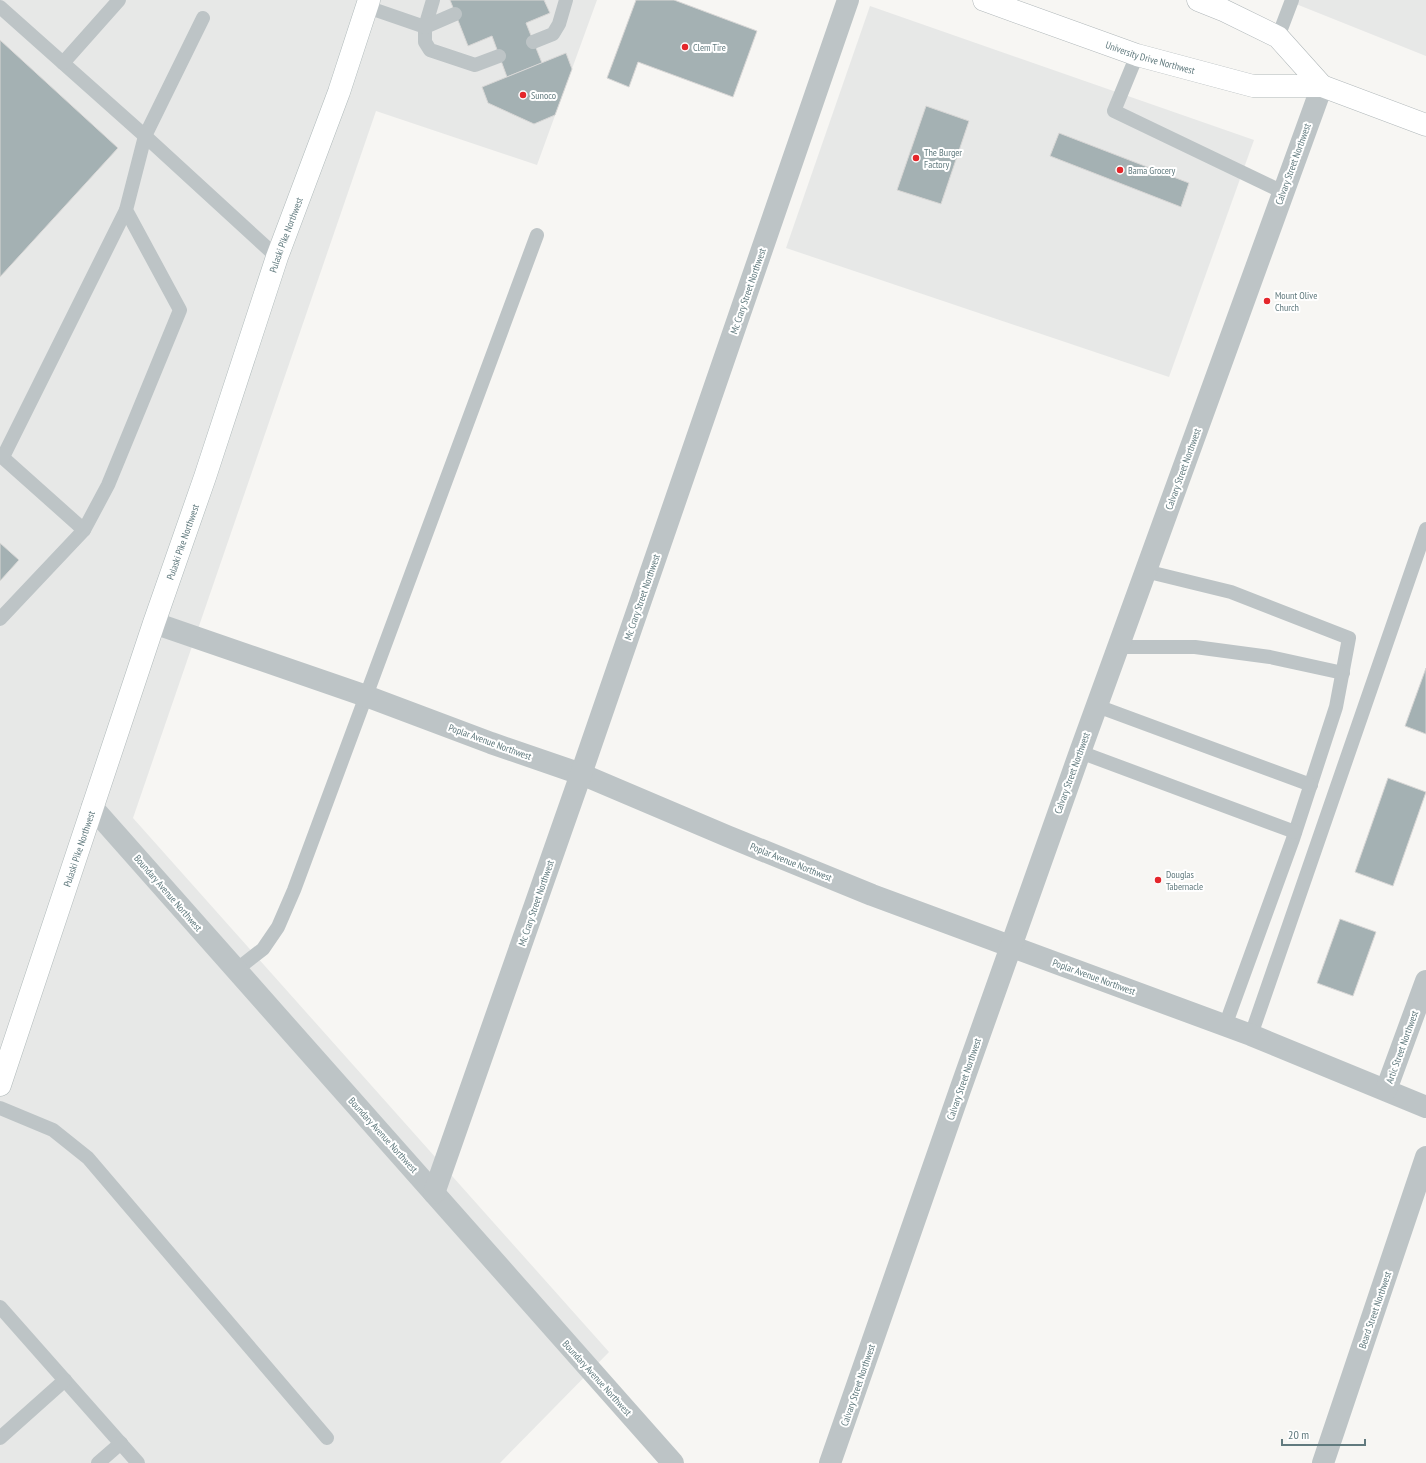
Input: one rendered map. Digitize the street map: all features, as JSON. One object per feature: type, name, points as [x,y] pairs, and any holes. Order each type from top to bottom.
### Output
[{"type":"main road","name":"University Drive Northwest","points":[[984,0],[1137,55],[1253,86],[1322,86],[1426,125]]},
{"type":"main road","name":"University Drive Northwest","points":[[1198,0],[1223,10],[1278,37],[1322,86]]},
{"type":"main road","name":"Pulaski Pike Northwest","points":[[1,1079],[154,623],[205,477],[276,257],[339,92],[368,3]]},
{"type":"street","name":"Mc Crary Street Northwest","points":[[434,1193],[581,774],[848,0]]},
{"type":"street","name":"Calvary Street Northwest","points":[[830,1463],[1080,752],[1322,86]]},
{"type":"street","name":"Poplar Avenue Northwest","points":[[154,623],[366,696],[491,743],[581,774],[734,839],[872,895],[1251,1035],[1426,1106]]},
{"type":"street","name":"Boundary Avenue Northwest","points":[[92,807],[673,1463]]},
{"type":"street","name":"Artic Street Northwest","points":[[1386,1090],[1426,981]]},
{"type":"street","name":"Beard Street Northwest","points":[[1324,1463],[1426,1157]]},
{"type":"lane","points":[[63,63],[119,0]]},
{"type":"lane","points":[[433,0],[425,27],[425,42],[430,50],[475,65],[499,56]]},
{"type":"lane","points":[[533,42],[553,34],[559,24],[566,0]]},
{"type":"lane","points":[[1278,37],[1292,0]]},
{"type":"lane","points":[[368,3],[425,27],[455,14]]},
{"type":"lane","points":[[0,7],[145,136],[276,257]]},
{"type":"lane","points":[[84,530],[1,456],[126,210],[145,136],[203,18]]},
{"type":"lane","points":[[1137,55],[1114,111],[1283,192]]},
{"type":"lane","points":[[0,619],[84,530],[108,484],[180,310],[126,210]]},
{"type":"lane","points":[[236,970],[263,949],[278,927],[294,890],[537,235]]},
{"type":"lane","points":[[1251,1035],[1426,529]]},
{"type":"lane","points":[[1145,571],[1232,592],[1349,638],[1336,707],[1295,832],[1225,1026]]},
{"type":"lane","points":[[1118,647],[1195,647],[1270,657],[1343,673]]},
{"type":"lane","points":[[1097,706],[1311,785]]},
{"type":"lane","points":[[1080,752],[1295,832]]},
{"type":"lane","points":[[0,1108],[53,1130],[88,1158],[327,1438]]},
{"type":"lane","points":[[0,1307],[138,1463]]},
{"type":"lane","points":[[0,1438],[65,1380]]},
{"type":"lane","points":[[98,1463],[121,1443]]},
{"type":"shaded area","points":[[0,0],[597,0],[537,165],[376,111],[133,818],[609,1352],[500,1463],[0,1463]]},
{"type":"shaded area","points":[[1286,0],[1426,0],[1426,56]]},
{"type":"shaded area","points":[[870,6],[1254,140],[1169,377],[786,248]]},
{"type":"building","points":[[450,0],[544,0],[550,13],[526,23],[542,63],[507,77],[492,36],[468,46]]},
{"type":"building","name":"Clem Tire","points":[[636,0],[674,0],[757,31],[733,97],[638,62],[629,87],[607,78]]},
{"type":"building","points":[[0,40],[118,148],[0,277]]},
{"type":"building","name":"Sunoco","points":[[566,53],[572,69],[555,115],[534,124],[488,103],[482,87]]},
{"type":"building","points":[[926,106],[969,121],[941,204],[897,190]]},
{"type":"building","name":"Bama Grocery","points":[[1059,133],[1189,183],[1181,207],[1050,156]]},
{"type":"building","points":[[0,543],[19,560],[0,581]]},
{"type":"building","points":[[1426,668],[1426,734],[1405,726]]},
{"type":"building","points":[[1388,778],[1426,792],[1393,886],[1355,872]]},
{"type":"building","points":[[1340,919],[1376,932],[1353,996],[1317,983]]},
{"type":"place","name":"Clem Tire","points":[[685,47]]},
{"type":"place","name":"Sunoco","points":[[523,95]]},
{"type":"place","name":"The Burger Factory","points":[[916,158]]},
{"type":"place","name":"Bama Grocery","points":[[1120,170]]},
{"type":"place","name":"Mount Olive Church","points":[[1267,301]]},
{"type":"place","name":"Douglas Tabernacle","points":[[1158,880]]}]
